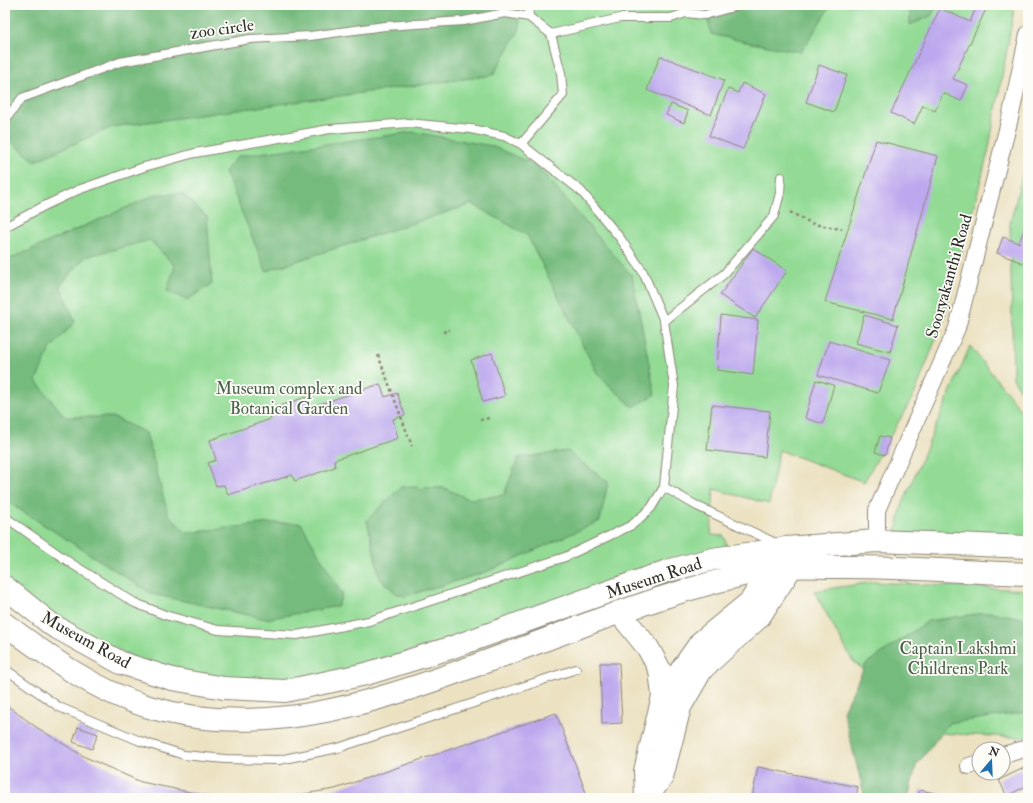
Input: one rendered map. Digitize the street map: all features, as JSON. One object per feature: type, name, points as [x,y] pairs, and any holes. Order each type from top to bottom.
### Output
[{"type":"main road","name":"Museum Road","points":[[5,624],[45,654],[97,686],[148,707],[194,717],[241,720],[298,717],[355,706],[436,681],[619,612],[783,561],[877,541],[1028,547]]},
{"type":"main road","name":"Museum Road","points":[[5,587],[52,625],[121,663],[172,679],[224,688],[285,691],[366,674],[450,648],[667,570],[733,555],[783,561],[1028,574]]},
{"type":"main road","points":[[663,696],[701,642],[750,602],[783,561]]},
{"type":"main road","points":[[648,797],[662,777],[680,707],[702,669],[759,617],[783,561]]},
{"type":"main road","points":[[619,612],[648,648],[660,670],[663,696],[645,771],[648,797]]},
{"type":"main road","points":[[294,689],[298,717]]},
{"type":"street","name":"Sooryakanthi Road","points":[[877,541],[877,510],[957,328],[1011,114],[1028,34]]},
{"type":"street","points":[[1011,753],[1028,748]]},
{"type":"lane","points":[[528,5],[529,18]]},
{"type":"lane","points":[[521,144],[563,95],[561,73],[551,34],[620,18],[671,18],[686,13],[705,15],[740,5]]},
{"type":"lane","name":"zoo circle","points":[[5,120],[22,98],[120,62],[250,39],[464,21],[505,13],[529,18],[551,34]]},
{"type":"lane","points":[[5,227],[44,206],[72,194],[144,167],[195,153],[330,129],[416,124],[471,128],[504,136],[521,144],[581,191],[620,238],[643,272],[664,321],[674,386],[664,487],[650,508],[632,525],[565,557],[368,621],[297,635],[218,630],[165,615],[141,606],[72,564],[5,518]]},
{"type":"lane","points":[[664,321],[724,274],[774,216],[780,193],[781,177]]},
{"type":"lane","points":[[664,487],[697,506],[783,561]]},
{"type":"lane","points":[[5,669],[59,707],[140,741],[184,755],[225,759],[279,760],[338,748],[576,670]]},
{"type":"path","points":[[777,205],[814,224],[842,229]]},
{"type":"path","points":[[443,332],[450,330]]},
{"type":"path","points":[[378,355],[412,446]]},
{"type":"path","points":[[480,420],[489,418]]},
{"type":"green space","name":"Museum complex and Botanical Garden","points":[[5,5],[1015,5],[988,153],[944,318],[915,393],[864,482],[779,450],[769,504],[714,489],[711,535],[724,536],[728,551],[285,691],[174,676],[48,617],[5,582]]},
{"type":"green space","points":[[5,5],[120,5],[133,8],[142,5],[517,5],[520,29],[493,75],[112,127],[35,161],[5,137]]},
{"type":"green space","points":[[705,5],[831,5],[801,52],[711,34]]},
{"type":"green space","points":[[910,5],[937,5],[931,16],[910,25]]},
{"type":"green space","points":[[413,132],[492,146],[537,166],[632,276],[655,395],[633,407],[598,375],[527,235],[472,204],[266,271],[225,171],[238,156]]},
{"type":"green space","points":[[1028,151],[1028,405],[1013,378],[1010,224]]},
{"type":"green space","points":[[157,194],[183,194],[207,217],[212,284],[187,300],[167,291],[175,266],[150,240],[85,257],[60,286],[75,322],[50,349],[36,381],[65,417],[113,417],[146,433],[168,514],[186,533],[270,523],[301,523],[342,594],[338,606],[266,619],[152,594],[5,500],[5,261]]},
{"type":"green space","points":[[970,346],[1028,419],[1028,541],[896,532],[902,505]]},
{"type":"green space","points":[[567,451],[608,482],[600,521],[486,572],[406,596],[397,594],[380,579],[367,520],[401,487],[444,488],[469,499],[504,495],[518,458]]},
{"type":"green space","name":"Captain Lakshmi Childrens Park","points":[[873,582],[1028,590],[1028,738],[938,733],[852,660],[814,591]]},
{"type":"green space","points":[[990,612],[1028,619],[1028,712],[949,723],[916,766],[908,798],[865,798],[843,711],[866,664],[928,621]]},
{"type":"building","points":[[977,5],[988,5],[953,79],[968,85],[961,101],[943,93],[935,111],[923,105],[914,124],[891,113],[940,8],[970,22]]},
{"type":"building","points":[[660,56],[724,80],[711,115],[647,90]]},
{"type":"building","points":[[819,65],[847,75],[834,112],[806,102]]},
{"type":"building","points":[[742,83],[766,94],[743,149],[709,136],[728,89],[738,93]]},
{"type":"building","points":[[671,104],[688,111],[684,123],[666,115]]},
{"type":"building","points":[[876,140],[938,156],[893,319],[825,302]]},
{"type":"building","points":[[1028,219],[1028,265],[997,253],[1003,237],[1019,243]]},
{"type":"building","points":[[753,248],[787,271],[755,318],[720,295]]},
{"type":"building","points":[[721,315],[758,320],[753,375],[717,370]]},
{"type":"building","points":[[864,315],[898,325],[890,352],[856,343]]},
{"type":"building","points":[[829,341],[890,360],[878,393],[818,375]]},
{"type":"building","points":[[492,353],[505,396],[483,402],[471,360]]},
{"type":"building","points":[[816,380],[834,385],[823,424],[805,418]]},
{"type":"building","points":[[380,384],[385,397],[397,393],[405,415],[393,419],[398,438],[334,460],[335,467],[295,481],[292,475],[228,495],[224,485],[216,486],[208,463],[216,460],[210,440],[271,419],[268,410],[306,397],[311,407]]},
{"type":"building","points":[[712,405],[770,411],[765,457],[707,450]]},
{"type":"building","points":[[880,436],[890,438],[885,455],[875,452]]},
{"type":"building","points":[[600,663],[619,663],[622,723],[602,724]]},
{"type":"building","points":[[5,704],[36,727],[85,757],[141,782],[218,798],[5,798]]},
{"type":"building","points":[[556,713],[588,798],[278,798],[335,789]]},
{"type":"building","points":[[78,727],[98,734],[92,749],[73,742]]},
{"type":"building","points":[[1028,766],[1028,785],[1007,796],[1000,781],[1011,781],[1011,774]]},
{"type":"building","points":[[758,767],[858,787],[856,798],[752,798]]},
{"type":"building","points":[[920,790],[954,797],[954,798],[918,798]]}]
